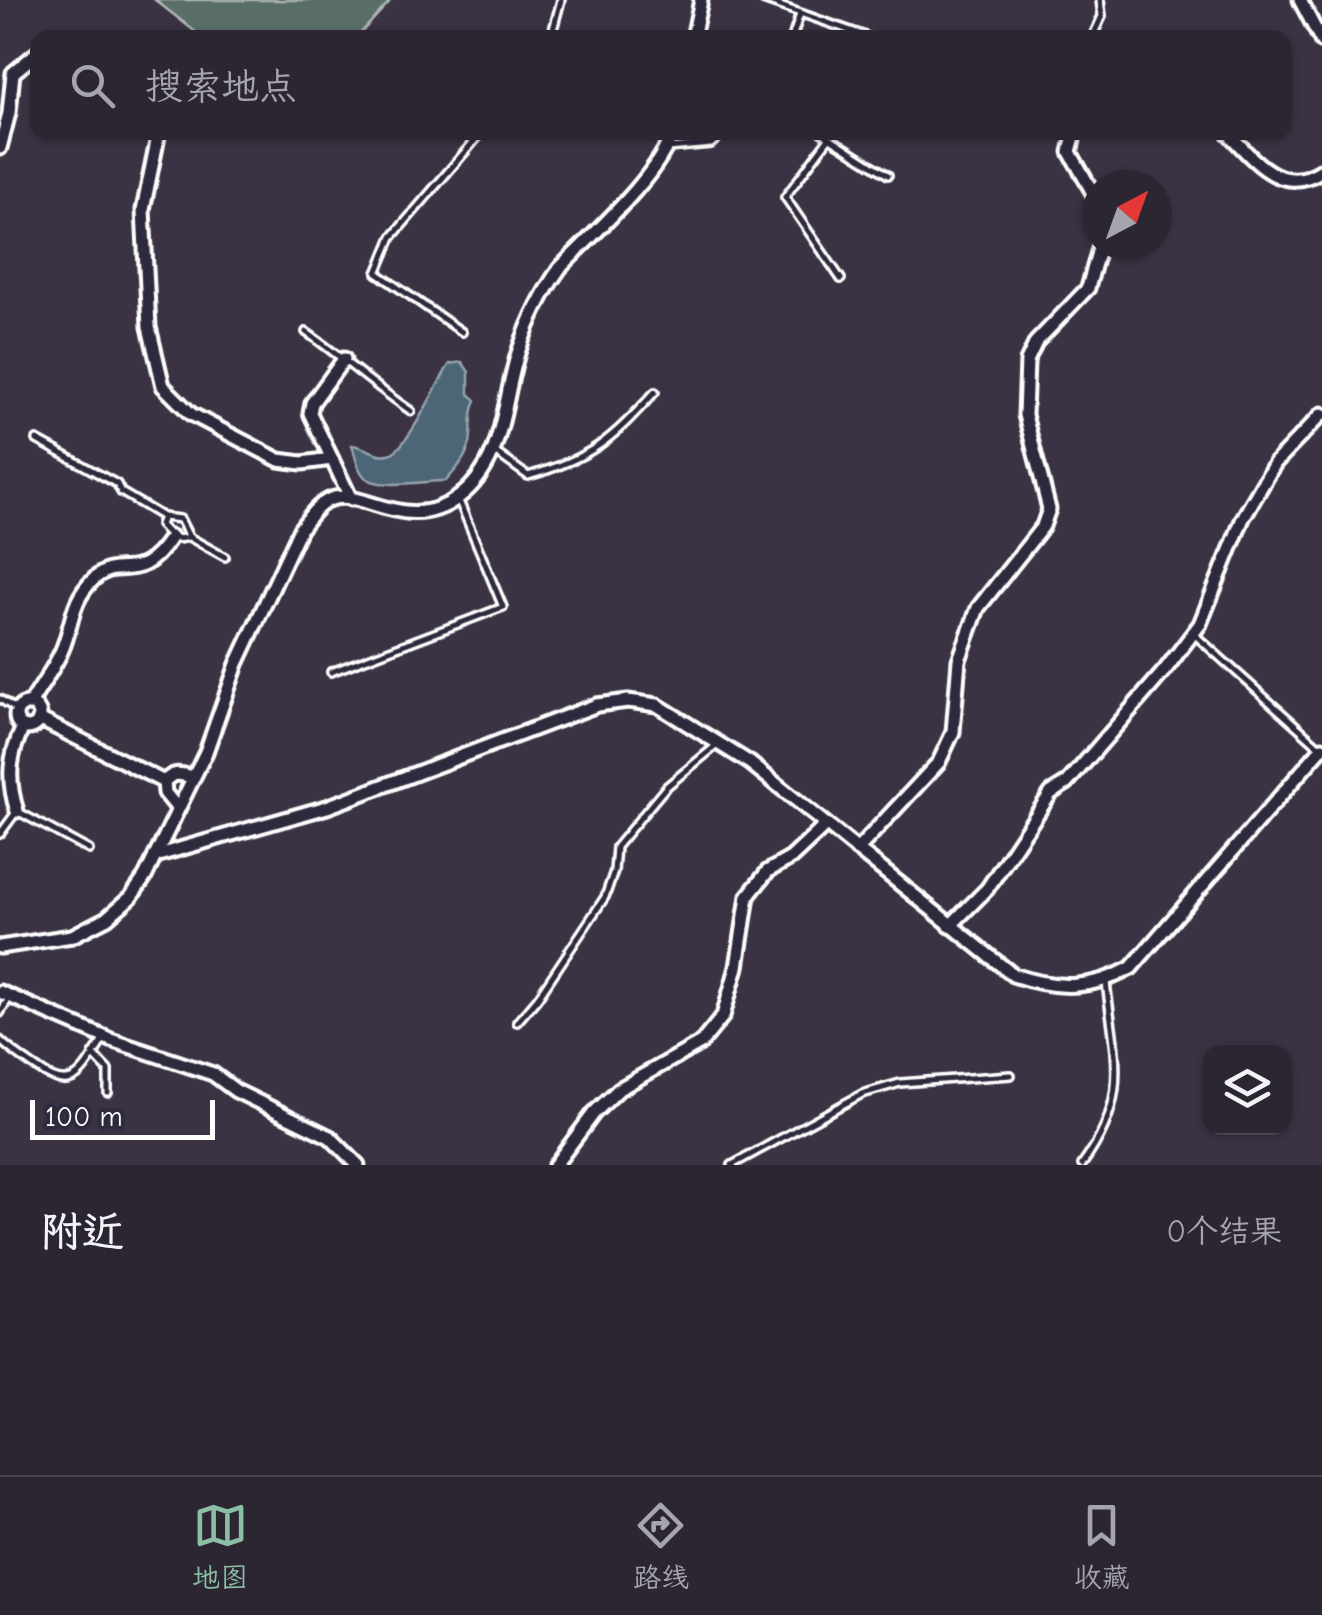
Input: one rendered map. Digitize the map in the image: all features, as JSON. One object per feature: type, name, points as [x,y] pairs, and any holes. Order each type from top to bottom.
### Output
[{"type":"street","points":[[694,30],[700,0]]},
{"type":"street","points":[[1300,0],[1322,42]]},
{"type":"street","points":[[0,148],[9,113],[9,84],[13,73],[30,59]]},
{"type":"street","points":[[157,140],[142,210],[149,327],[163,386],[192,414],[279,460],[302,463],[332,459]]},
{"type":"street","points":[[0,947],[72,936],[106,918],[131,897],[194,778],[219,723],[237,664],[300,528],[328,500],[342,496],[396,512],[422,513],[436,511],[477,481],[494,452],[517,354],[548,284],[668,148],[670,140]]},
{"type":"street","points":[[1074,140],[1070,152],[1082,173]]},
{"type":"street","points":[[1236,140],[1277,178],[1292,182],[1322,170]]},
{"type":"street","points":[[857,850],[940,762],[953,732],[959,660],[978,608],[1043,526],[1048,508],[1024,415],[1027,360],[1036,342],[1088,288],[1096,260]]},
{"type":"street","points":[[344,359],[312,403],[310,413],[351,499]]},
{"type":"street","points":[[950,926],[988,889],[1051,793],[1067,783],[1193,633],[1243,518],[1275,463],[1322,414]]},
{"type":"street","points":[[30,704],[62,651],[67,623],[88,585],[105,572],[147,566],[172,537]]},
{"type":"street","points":[[156,856],[327,807],[597,705],[628,701],[658,705],[750,763],[1013,975],[1041,985],[1071,988],[1106,982],[1131,968],[1322,748]]},
{"type":"street","points":[[30,704],[39,711],[40,719],[31,727],[23,727],[17,722],[17,710],[30,704]]},
{"type":"street","points":[[40,719],[164,782]]},
{"type":"street","points":[[17,811],[9,780],[14,746],[23,727]]},
{"type":"street","points":[[178,809],[165,794],[164,782],[178,774],[194,778]]},
{"type":"street","points":[[555,1165],[594,1113],[619,1089],[701,1044],[723,1016],[737,968],[748,896],[768,872],[792,858],[826,825]]},
{"type":"street","points":[[5,995],[105,1037],[213,1074],[330,1138],[358,1165]]},
{"type":"lane","points":[[552,30],[560,0]]},
{"type":"lane","points":[[762,0],[847,30]]},
{"type":"lane","points":[[1096,30],[1102,16],[1100,0]]},
{"type":"lane","points":[[795,30],[800,14]]},
{"type":"lane","points":[[462,332],[377,273],[392,237],[475,140]]},
{"type":"lane","points":[[668,148],[711,144],[716,140]]},
{"type":"lane","points":[[827,140],[784,197],[841,279]]},
{"type":"lane","points":[[832,140],[888,175]]},
{"type":"lane","points":[[306,332],[411,411]]},
{"type":"lane","points":[[494,452],[528,476],[564,466],[614,437],[654,392]]},
{"type":"lane","points":[[37,440],[117,484],[121,492],[163,517],[180,519],[189,536],[225,557]]},
{"type":"lane","points":[[331,672],[503,606],[458,498]]},
{"type":"lane","points":[[163,517],[160,526],[172,537],[181,540],[189,536]]},
{"type":"lane","points":[[1193,633],[1322,748]]},
{"type":"lane","points":[[0,700],[17,710]]},
{"type":"lane","points":[[517,1022],[605,897],[614,871],[616,847],[666,787],[719,744]]},
{"type":"lane","points":[[0,834],[17,811],[89,850]]},
{"type":"lane","points":[[1082,1165],[1102,1138],[1114,1108],[1116,1072],[1106,982]]},
{"type":"lane","points":[[0,1013],[5,995]]},
{"type":"lane","points":[[0,1040],[56,1082],[68,1082],[81,1073],[105,1037]]},
{"type":"lane","points":[[93,1054],[108,1070],[108,1094]]},
{"type":"lane","points":[[732,1165],[862,1094],[900,1083],[1011,1074]]},
{"type":"green space","points":[[155,0],[391,0],[363,30],[193,30]]},
{"type":"water","points":[[462,362],[469,372],[469,394],[476,400],[468,448],[450,477],[446,481],[391,484],[364,476],[352,445],[384,455],[397,450],[450,364]]}]
